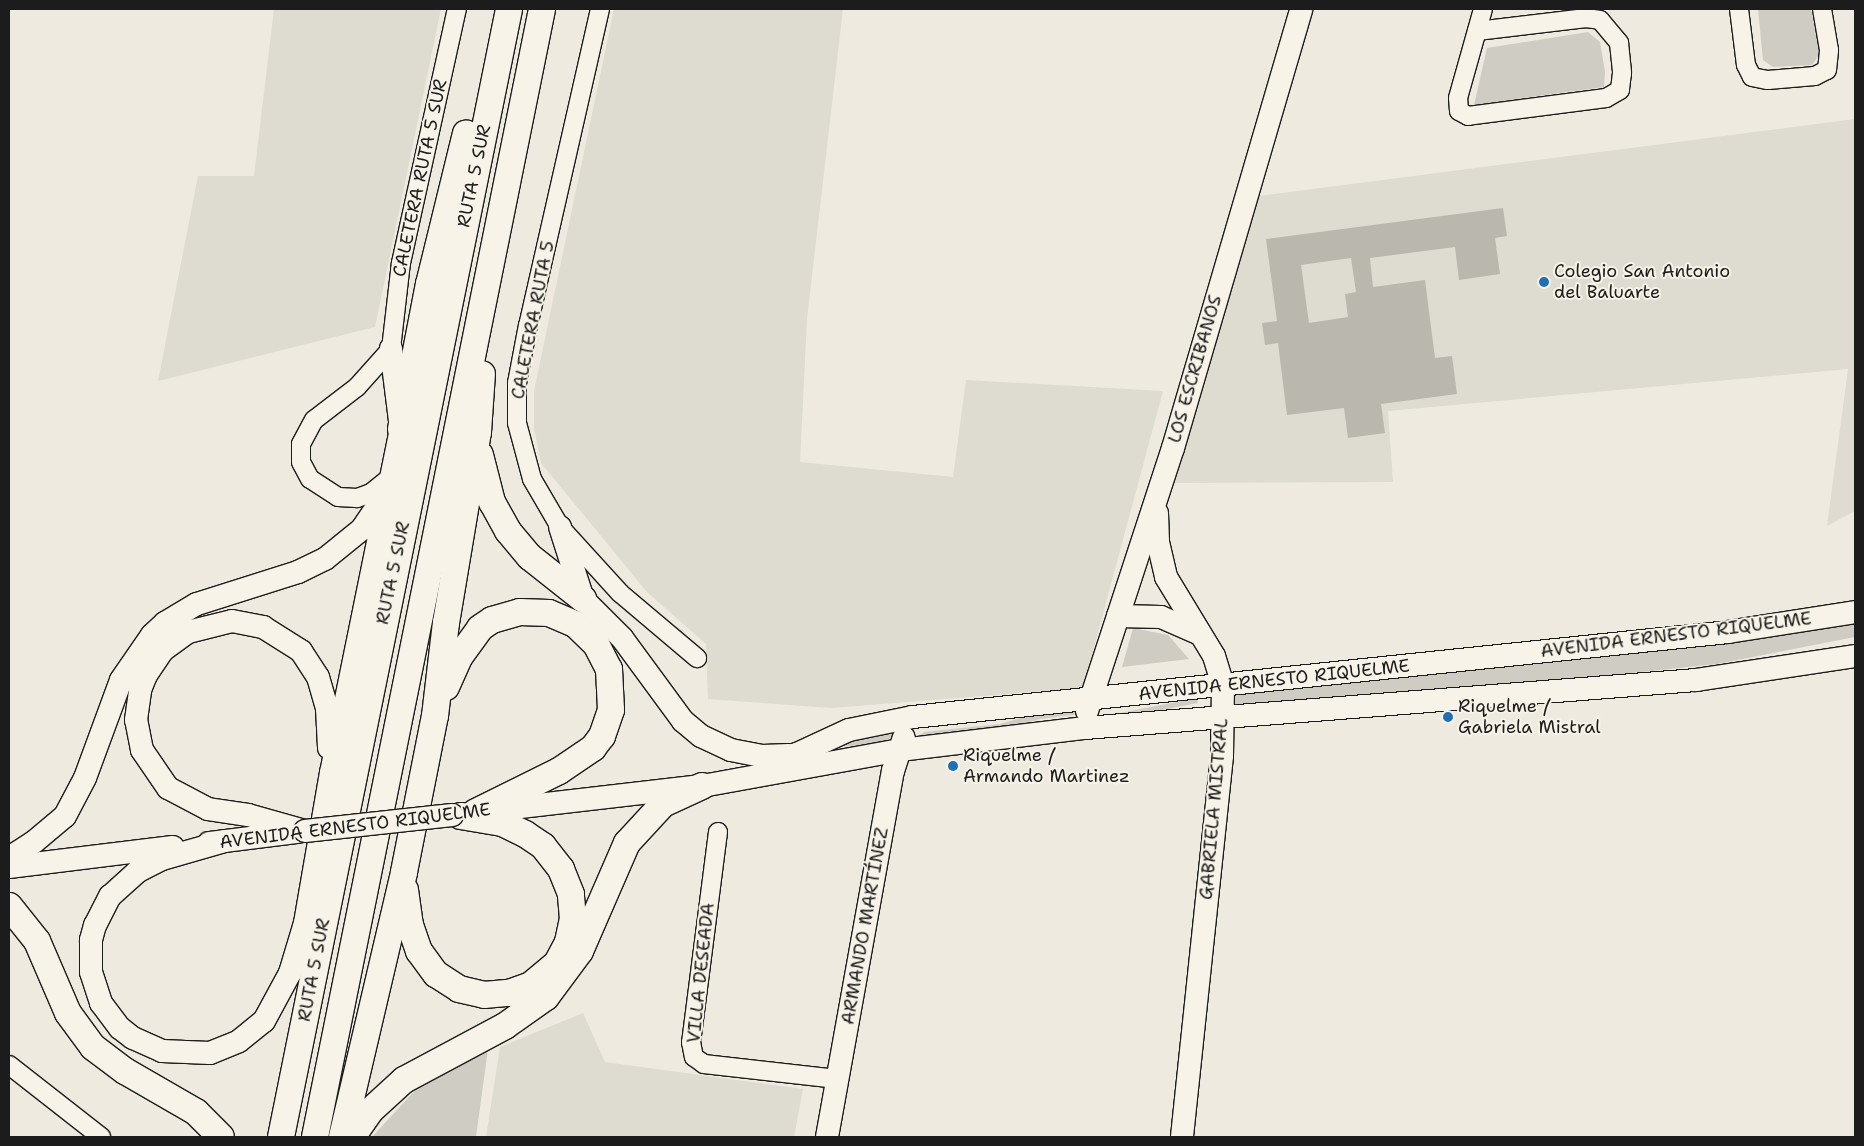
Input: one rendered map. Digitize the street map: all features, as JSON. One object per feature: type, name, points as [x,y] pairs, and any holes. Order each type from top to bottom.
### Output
[{"type":"highway","points":[[402,429],[429,284],[496,9]]},
{"type":"highway","name":"RUTA 5 SUR","points":[[281,1137],[509,9]]},
{"type":"highway","name":"RUTA 5 SUR","points":[[315,1137],[542,9]]},
{"type":"highway","points":[[342,1137],[404,872],[435,716],[446,623],[478,432],[482,304]]},
{"type":"highway","points":[[478,432],[486,485],[508,531],[530,557],[583,599]]},
{"type":"highway","points":[[435,716],[450,674],[470,639],[480,628],[505,615],[534,611],[563,618],[587,633],[604,656],[612,682],[612,703],[608,724],[593,748],[559,771],[464,813]]},
{"type":"highway","points":[[352,1137],[381,1100],[404,1080],[504,1026],[546,997],[580,952],[619,856],[631,837],[663,804],[702,786]]},
{"type":"highway","points":[[404,872],[407,908],[416,944],[426,963],[446,982],[471,993],[509,993],[531,985],[557,963],[572,931],[573,907],[567,883],[553,857],[534,839],[502,823],[464,813]]},
{"type":"highway","points":[[9,906],[37,941],[68,1013],[93,1047],[125,1071],[196,1112],[221,1137]]},
{"type":"highway","points":[[263,1137],[306,923]]},
{"type":"main road","name":"LOS ESCRIBANOS","points":[[1085,728],[1089,698],[1157,495],[1302,9]]},
{"type":"main road","points":[[225,841],[162,859],[136,872],[120,885],[101,910],[91,940],[91,972],[101,1003],[120,1028],[147,1046],[178,1054],[210,1053],[239,1041],[264,1021],[273,1008],[290,973],[306,923],[331,773],[402,429],[390,349]]},
{"type":"main road","points":[[9,858],[34,842],[65,816],[85,778],[121,680],[152,635],[166,622],[198,604],[298,572],[325,559],[344,546],[372,517],[392,476]]},
{"type":"main road","name":"GABRIELA MISTRAL","points":[[1157,495],[1158,542],[1164,568],[1177,599],[1214,656],[1223,686],[1223,718],[1182,1137]]},
{"type":"main road","points":[[560,527],[583,599],[622,638],[675,713],[701,736],[747,754],[797,754]]},
{"type":"main road","name":"AVENIDA ERNESTO RIQUELME","points":[[702,786],[743,770],[797,754],[849,730],[913,717],[1728,632],[1855,612]]},
{"type":"main road","points":[[1118,616],[1161,617],[1201,634]]},
{"type":"main road","points":[[305,831],[248,814],[208,809],[168,788],[149,764],[138,735],[137,705],[146,675],[163,650],[188,632],[202,626],[248,623],[277,633],[301,651],[318,677],[327,708],[331,773]]},
{"type":"main road","name":"AVENIDA ERNESTO RIQUELME","points":[[9,867],[702,786],[900,750],[1085,728],[1696,680],[1852,658]]},
{"type":"main road","name":"ARMANDO MARTÍNEZ","points":[[827,1137],[893,771],[913,717]]},
{"type":"street","name":"CALETERA RUTA 5 SUR","points":[[390,349],[401,263],[457,9]]},
{"type":"street","name":"CALETERA RUTA 5","points":[[600,9],[517,383],[517,423],[526,463],[560,527],[620,593],[696,658]]},
{"type":"street","points":[[1477,31],[1586,18],[1600,20],[1620,44],[1622,73],[1620,90],[1606,98],[1468,116],[1459,111],[1458,98],[1483,9]]},
{"type":"street","points":[[1739,9],[1746,64],[1752,77],[1768,80],[1815,76],[1827,70],[1829,50],[1822,9]]},
{"type":"street","points":[[390,349],[358,386],[308,427],[300,453],[310,479],[338,497],[357,498],[371,494],[392,476]]},
{"type":"street","name":"VILLA DESEADA","points":[[718,832],[690,1042],[694,1057],[704,1064],[837,1080]]},
{"type":"street","points":[[9,1065],[101,1137]]},
{"type":"shaded area","points":[[274,9],[441,9],[375,327],[158,381],[198,176],[254,176]]},
{"type":"shaded area","points":[[614,9],[843,9],[807,319],[800,462],[953,477],[966,380],[1163,391],[1083,688],[831,708],[708,699],[706,644],[647,592],[541,463],[534,428],[534,391]]},
{"type":"shaded area","points":[[1758,9],[1811,9],[1820,54],[1812,65],[1773,67],[1763,60]]},
{"type":"shaded area","points":[[1588,32],[1600,42],[1605,72],[1604,87],[1474,105],[1487,48]]},
{"type":"shaded area","name":"Colegio San Antonio del Baluarte","points":[[1855,119],[1855,511],[1827,526],[1848,369],[1388,411],[1393,482],[1173,483],[1258,196]]},
{"type":"shaded area","points":[[1855,620],[1855,637],[1717,664],[1537,683],[1232,707],[1232,696]]},
{"type":"shaded area","points":[[1133,628],[1168,635],[1189,659],[1122,667]]},
{"type":"shaded area","points":[[1197,698],[1198,703],[1106,721],[1105,716]]},
{"type":"shaded area","points":[[1081,709],[1080,714],[1040,719],[1003,729],[915,739],[924,732],[1000,724],[1038,713]]},
{"type":"shaded area","points":[[897,733],[880,745],[822,747]]},
{"type":"shaded area","points":[[583,1013],[605,1062],[803,1089],[794,1137],[486,1137],[500,1047]]},
{"type":"shaded area","points":[[488,1049],[476,1137],[372,1137],[419,1086]]},
{"type":"building","points":[[1503,208],[1507,236],[1495,238],[1500,274],[1459,280],[1455,247],[1370,258],[1373,287],[1425,280],[1435,358],[1452,356],[1457,394],[1381,404],[1385,433],[1348,438],[1344,408],[1287,415],[1278,343],[1265,345],[1262,323],[1277,321],[1266,239]],"holes":[[[1351,258],[1356,292],[1345,294],[1348,317],[1309,323],[1301,265]]]},
{"type":"place","name":"Colegio San Antonio del Baluarte","points":[[1544,282]]},
{"type":"place","name":"Riquelme / Gabriela Mistral","points":[[1448,717]]},
{"type":"place","name":"Riquelme / Armando Martinez","points":[[953,766]]}]
